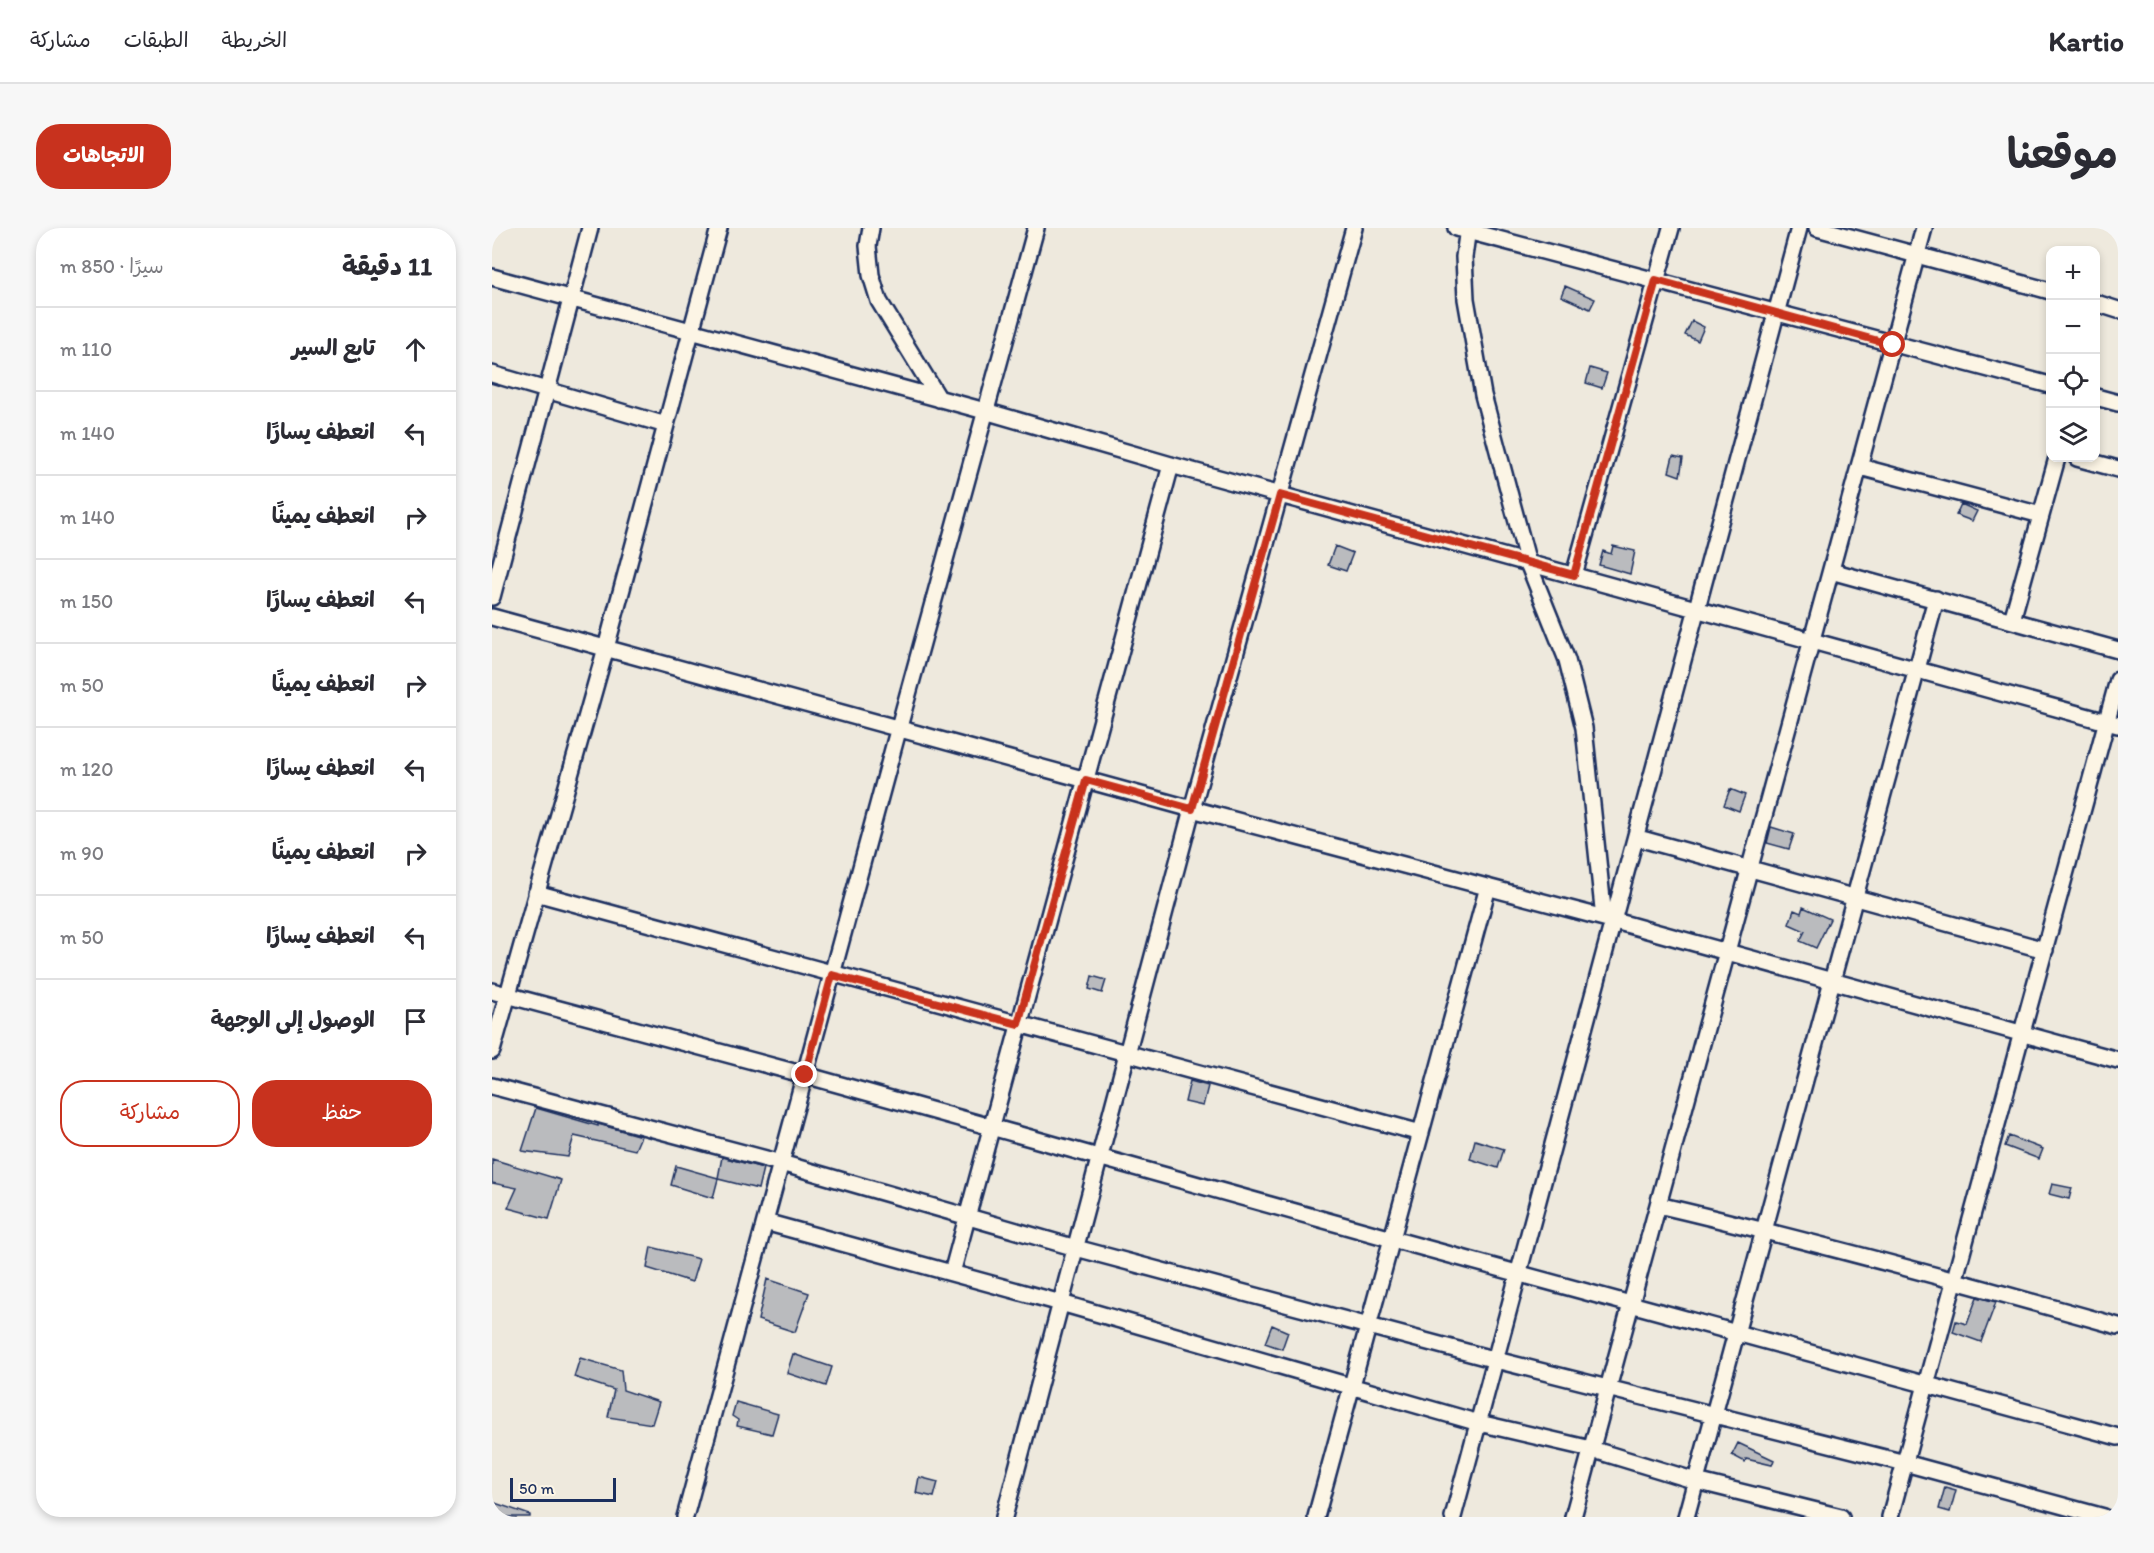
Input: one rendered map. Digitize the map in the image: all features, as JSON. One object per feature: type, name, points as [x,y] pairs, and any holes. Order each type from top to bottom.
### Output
[{"type":"street","points":[[492,597],[590,228]]},
{"type":"street","points":[[492,1051],[499,993],[536,893],[606,648],[720,228]]},
{"type":"street","points":[[871,228],[868,246],[871,275],[879,302],[939,399]]},
{"type":"street","points":[[685,1517],[898,727],[1036,228]]},
{"type":"street","points":[[1004,1517],[1192,809],[1354,228]]},
{"type":"street","points":[[1574,575],[1671,228]]},
{"type":"street","points":[[1453,1517],[1520,1274],[1610,920],[1638,838],[1799,228]]},
{"type":"street","points":[[1817,228],[2046,290]]},
{"type":"street","points":[[1572,1517],[1924,228]]},
{"type":"street","points":[[1610,920],[1584,728],[1567,660],[1528,563],[1483,395],[1466,298],[1463,229],[2046,385]]},
{"type":"street","points":[[492,278],[985,411],[1171,465],[2112,723]]},
{"type":"street","points":[[2100,304],[2118,310]]},
{"type":"street","points":[[492,374],[666,425]]},
{"type":"street","points":[[2100,398],[2118,403]]},
{"type":"street","points":[[2012,620],[2056,462]]},
{"type":"street","points":[[2092,462],[2118,469]]},
{"type":"street","points":[[952,1273],[1171,465]]},
{"type":"street","points":[[1860,467],[2041,515]]},
{"type":"street","points":[[1831,571],[2118,650]]},
{"type":"street","points":[[1686,1517],[1936,599]]},
{"type":"street","points":[[492,617],[2118,1060]]},
{"type":"street","points":[[1890,1517],[2044,950],[2112,723],[2118,680]]},
{"type":"street","points":[[1638,838],[2044,950]]},
{"type":"street","points":[[1316,1517],[1488,887]]},
{"type":"street","points":[[536,893],[1421,1133]]},
{"type":"street","points":[[499,993],[805,1075],[1392,1239],[2118,1437]]},
{"type":"street","points":[[492,1086],[781,1163],[1076,1248],[1608,1390],[1905,1463],[2104,1517]]},
{"type":"street","points":[[1658,1204],[1955,1280],[2118,1326]]},
{"type":"street","points":[[765,1222],[1479,1423],[1591,1449],[1696,1481],[1841,1517]]},
{"type":"building","points":[[1565,286],[1595,299],[1590,309],[1561,296]]},
{"type":"building","points":[[1692,321],[1704,327],[1698,341],[1685,335]]},
{"type":"building","points":[[1590,368],[1607,373],[1602,388],[1586,383]]},
{"type":"building","points":[[1673,456],[1683,458],[1680,476],[1669,472]]},
{"type":"building","points":[[1961,504],[1977,511],[1972,521],[1956,515]]},
{"type":"building","points":[[1335,546],[1353,553],[1346,571],[1328,565]]},
{"type":"building","points":[[1613,546],[1635,551],[1630,574],[1599,565],[1603,551],[1611,554]]},
{"type":"building","points":[[1730,789],[1745,795],[1739,811],[1724,805]]},
{"type":"building","points":[[1771,827],[1794,834],[1789,849],[1767,843]]},
{"type":"building","points":[[1803,907],[1830,919],[1816,948],[1800,941],[1805,931],[1789,924],[1794,910],[1801,913]]},
{"type":"building","points":[[1092,976],[1106,980],[1102,993],[1089,989]]},
{"type":"building","points":[[1190,1081],[1208,1086],[1203,1106],[1185,1102]]},
{"type":"building","points":[[536,1108],[641,1136],[635,1150],[574,1136],[568,1157],[522,1151]]},
{"type":"building","points":[[2009,1136],[2043,1149],[2039,1159],[2005,1146]]},
{"type":"building","points":[[1475,1140],[1504,1149],[1498,1168],[1470,1159]]},
{"type":"building","points":[[722,1157],[763,1168],[758,1189],[718,1179],[713,1198],[671,1185],[676,1166],[718,1178]]},
{"type":"building","points":[[492,1159],[561,1180],[549,1219],[508,1208],[517,1188],[492,1183]]},
{"type":"building","points":[[2052,1184],[2072,1188],[2069,1199],[2049,1194]]},
{"type":"building","points":[[651,1247],[699,1259],[692,1282],[647,1268]]},
{"type":"building","points":[[767,1279],[809,1293],[795,1332],[758,1320]]},
{"type":"building","points":[[1977,1297],[1996,1302],[1981,1342],[1953,1332],[1956,1321],[1967,1324]]},
{"type":"building","points":[[1272,1325],[1288,1332],[1282,1349],[1265,1343]]},
{"type":"building","points":[[793,1354],[832,1367],[826,1386],[787,1373]]},
{"type":"building","points":[[580,1358],[621,1370],[623,1390],[659,1402],[652,1424],[608,1417],[614,1390],[574,1377]]},
{"type":"building","points":[[736,1402],[778,1414],[772,1434],[737,1426],[738,1420],[732,1416]]},
{"type":"building","points":[[1738,1443],[1774,1460],[1772,1465],[1746,1459],[1745,1462],[1732,1455]]},
{"type":"building","points":[[919,1477],[938,1482],[934,1497],[916,1493]]},
{"type":"building","points":[[1945,1487],[1956,1490],[1950,1512],[1939,1509]]},
{"type":"building","points":[[492,1502],[530,1515],[530,1517],[492,1517]]},
{"type":"route","points":[[805,1075],[832,975],[1018,1024],[1086,780],[1192,809],[1280,495],[1574,575],[1656,280],[1893,345]]}]
